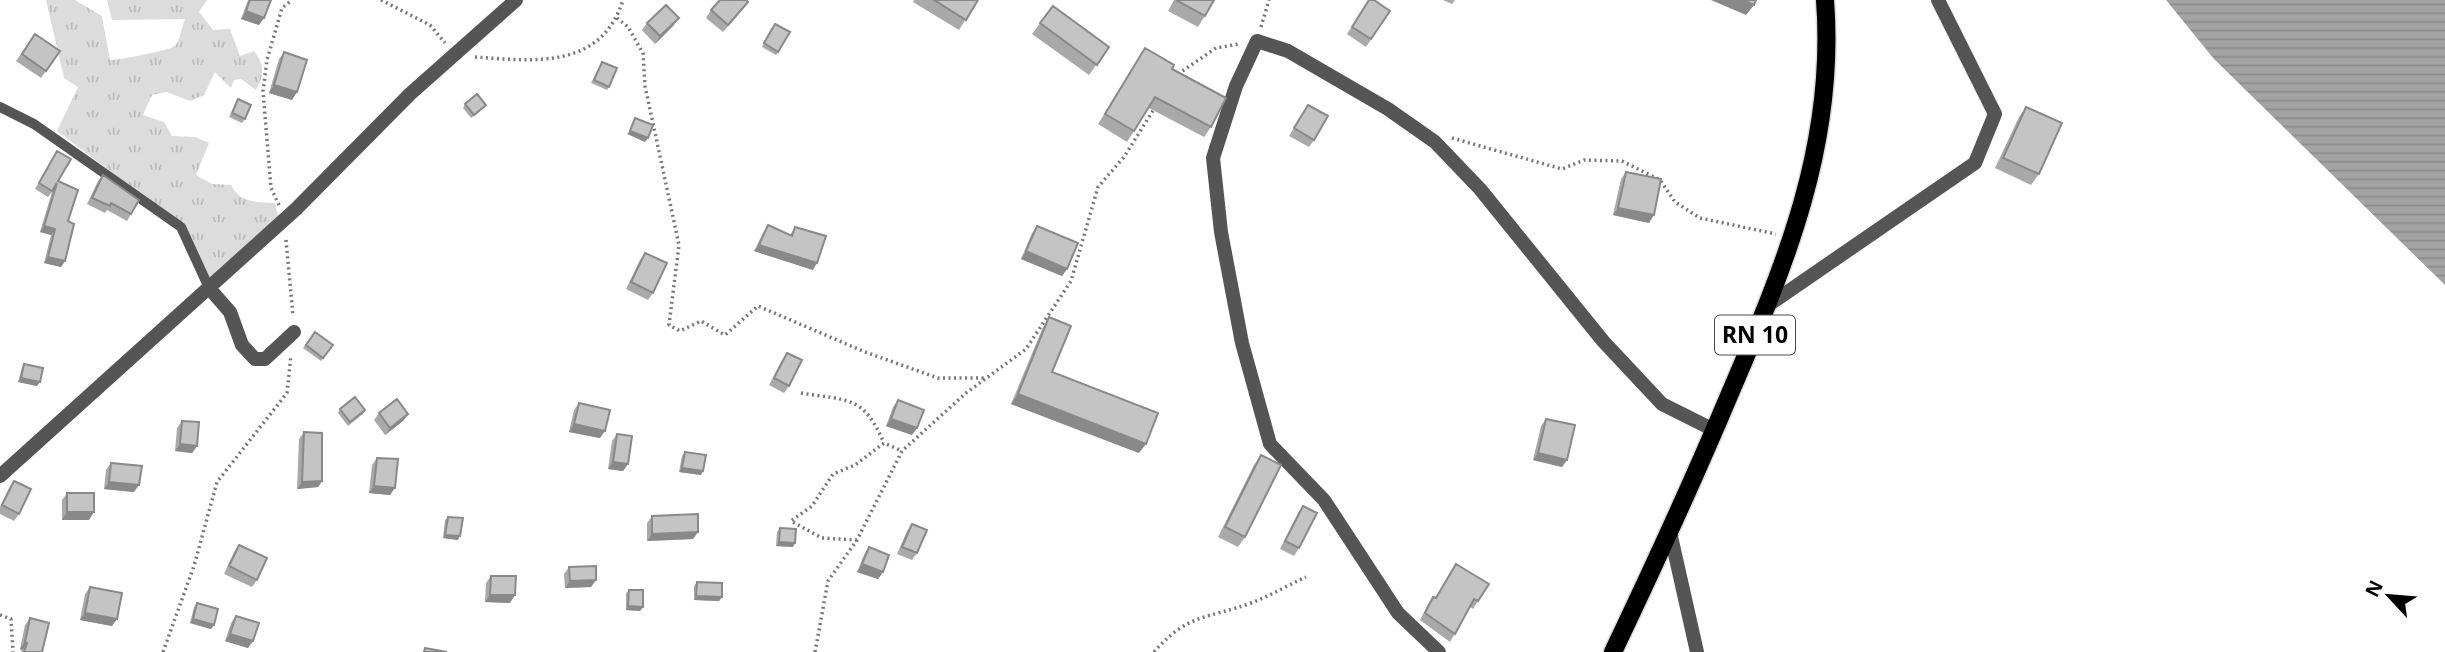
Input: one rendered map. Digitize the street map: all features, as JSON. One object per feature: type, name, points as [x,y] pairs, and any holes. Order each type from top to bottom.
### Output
[{"type":"main road","name":"RN 10","points":[[1613,652],[1670,532],[1714,430],[1767,306],[1792,237],[1815,161],[1828,48],[1825,0]]},
{"type":"street","points":[[0,476],[283,221],[410,94],[516,0]]},
{"type":"street","points":[[1767,306],[1975,163],[1995,114],[1938,0]]},
{"type":"street","points":[[1439,652],[1398,613],[1324,500],[1270,444],[1242,344],[1221,232],[1213,158],[1236,86],[1257,41],[1288,51],[1388,109],[1423,134],[1480,189],[1603,341],[1662,404],[1714,430]]},
{"type":"street","points":[[209,288],[230,312],[242,345],[255,359],[265,359],[294,332]]},
{"type":"street","points":[[1670,532],[1697,652]]},
{"type":"lane","points":[[0,107],[34,124],[181,227],[209,288]]},
{"type":"path","points":[[163,652],[194,566],[216,482],[287,393],[294,332],[290,262],[278,200],[271,188],[262,91],[267,60],[282,9],[292,0]]},
{"type":"path","points":[[380,0],[430,25],[454,55],[544,61],[584,51],[617,18],[623,0]]},
{"type":"path","points":[[1176,75],[1216,48],[1257,41],[1269,0]]},
{"type":"path","points":[[617,18],[628,27],[643,53],[645,86],[679,245],[669,326],[680,331],[701,321],[725,335],[758,306],[865,352],[938,378],[986,378]]},
{"type":"path","points":[[815,652],[828,581],[857,540],[902,451],[986,378],[1026,349],[1070,281],[1098,187],[1124,157],[1161,99]]},
{"type":"path","points":[[1423,134],[1462,139],[1562,169],[1584,160],[1622,161],[1660,180],[1675,202],[1700,218],[1792,237]]},
{"type":"path","points":[[801,393],[863,406],[873,418],[884,443],[902,451]]},
{"type":"path","points":[[857,540],[822,538],[791,521],[813,506],[833,474],[855,465],[884,443]]},
{"type":"path","points":[[1154,652],[1173,630],[1200,618],[1252,603],[1306,577]]},
{"type":"path","points":[[0,615],[11,619],[13,652]]},
{"type":"green space","points":[[46,0],[75,0],[102,16],[110,60],[175,46],[185,19],[112,20],[107,0],[207,0],[199,12],[213,30],[230,29],[240,56],[254,51],[258,56],[262,71],[256,90],[241,79],[234,80],[231,88],[215,72],[204,95],[190,101],[167,92],[152,95],[143,115],[164,122],[172,136],[195,137],[209,143],[196,175],[212,184],[231,185],[239,195],[249,200],[275,203],[279,221],[210,280],[184,227],[57,131],[78,87],[64,78]]},
{"type":"shaded area","points":[[2166,0],[2445,0],[2445,285],[2214,59]]},
{"type":"building","points":[[250,0],[271,0],[264,18],[246,11]]},
{"type":"building","points":[[720,0],[748,2],[728,25],[711,10]]},
{"type":"building","points":[[934,0],[978,0],[966,20]]},
{"type":"building","points":[[1176,0],[1214,0],[1205,16]]},
{"type":"building","points":[[1369,0],[1374,0],[1390,11],[1371,39],[1352,27]]},
{"type":"building","points":[[1743,0],[1756,0],[1754,5]]},
{"type":"building","points":[[666,5],[679,18],[660,36],[647,23]]},
{"type":"building","points":[[1053,6],[1109,47],[1097,65],[1040,23]]},
{"type":"building","points":[[775,24],[790,32],[778,52],[764,43]]},
{"type":"building","points":[[35,34],[60,51],[46,71],[22,54]]},
{"type":"building","points":[[1145,48],[1174,65],[1172,69],[1226,98],[1211,127],[1155,97],[1134,131],[1105,114]]},
{"type":"building","points":[[284,52],[307,60],[297,92],[274,85]]},
{"type":"building","points":[[602,62],[617,68],[609,87],[594,80]]},
{"type":"building","points":[[477,94],[486,105],[474,115],[465,104]]},
{"type":"building","points":[[238,99],[251,105],[245,119],[232,113]]},
{"type":"building","points":[[1308,105],[1328,116],[1314,140],[1294,128]]},
{"type":"building","points":[[2026,107],[2062,123],[2039,174],[2003,158]]},
{"type":"building","points":[[635,118],[653,125],[648,138],[630,131]]},
{"type":"building","points":[[57,151],[71,159],[58,181],[78,190],[68,221],[74,224],[65,261],[48,257],[55,229],[44,226],[57,183],[52,191],[39,183]]},
{"type":"building","points":[[1626,172],[1661,179],[1654,215],[1618,208]]},
{"type":"building","points":[[103,175],[139,200],[131,214],[111,203],[110,206],[92,198]]},
{"type":"building","points":[[768,225],[792,236],[795,227],[826,236],[817,263],[759,245]]},
{"type":"building","points":[[1037,226],[1078,243],[1067,269],[1026,251]]},
{"type":"building","points":[[645,253],[667,263],[653,293],[631,282]]},
{"type":"building","points":[[1049,317],[1071,326],[1052,372],[1158,413],[1146,444],[1018,394]]},
{"type":"building","points":[[315,332],[333,345],[323,358],[306,345]]},
{"type":"building","points":[[787,353],[802,360],[789,386],[774,378]]},
{"type":"building","points":[[24,364],[43,368],[40,382],[21,378]]},
{"type":"building","points":[[355,397],[365,410],[350,422],[340,409]]},
{"type":"building","points":[[397,399],[408,414],[390,428],[379,413]]},
{"type":"building","points":[[898,400],[924,410],[917,428],[891,419]]},
{"type":"building","points":[[579,403],[610,410],[605,431],[574,424]]},
{"type":"building","points":[[1546,419],[1575,425],[1567,460],[1538,453]]},
{"type":"building","points":[[182,421],[199,422],[197,446],[180,444]]},
{"type":"building","points":[[304,432],[322,433],[322,481],[302,482]]},
{"type":"building","points":[[617,434],[632,436],[628,464],[613,462]]},
{"type":"building","points":[[685,452],[706,455],[703,471],[682,468]]},
{"type":"building","points":[[1261,455],[1281,465],[1245,537],[1225,527]]},
{"type":"building","points":[[377,458],[398,459],[395,488],[374,486]]},
{"type":"building","points":[[111,463],[142,466],[139,485],[109,482]]},
{"type":"building","points":[[14,481],[31,489],[19,514],[2,505]]},
{"type":"building","points":[[67,493],[94,493],[94,512],[67,512]]},
{"type":"building","points":[[1303,506],[1317,513],[1299,548],[1285,541]]},
{"type":"building","points":[[698,514],[698,532],[652,534],[652,516]]},
{"type":"building","points":[[448,517],[463,518],[460,536],[445,535]]},
{"type":"building","points":[[912,524],[927,530],[917,553],[902,547]]},
{"type":"building","points":[[780,528],[796,529],[795,543],[779,542]]},
{"type":"building","points":[[239,545],[267,558],[257,580],[229,566]]},
{"type":"building","points":[[869,547],[889,555],[883,572],[862,564]]},
{"type":"building","points":[[1456,564],[1489,584],[1478,601],[1474,599],[1455,634],[1425,613]]},
{"type":"building","points":[[596,566],[596,580],[570,581],[569,567]]},
{"type":"building","points":[[491,576],[516,576],[515,595],[490,595]]},
{"type":"building","points":[[697,582],[722,583],[722,597],[696,596]]},
{"type":"building","points":[[90,587],[122,593],[117,619],[85,613]]},
{"type":"building","points":[[629,590],[643,590],[643,607],[628,606]]},
{"type":"building","points":[[197,603],[218,609],[214,625],[193,619]]},
{"type":"building","points":[[236,616],[259,623],[253,641],[230,634]]},
{"type":"building","points":[[30,618],[49,623],[42,652],[24,652]]},
{"type":"building","points":[[425,648],[447,652],[424,652]]}]
